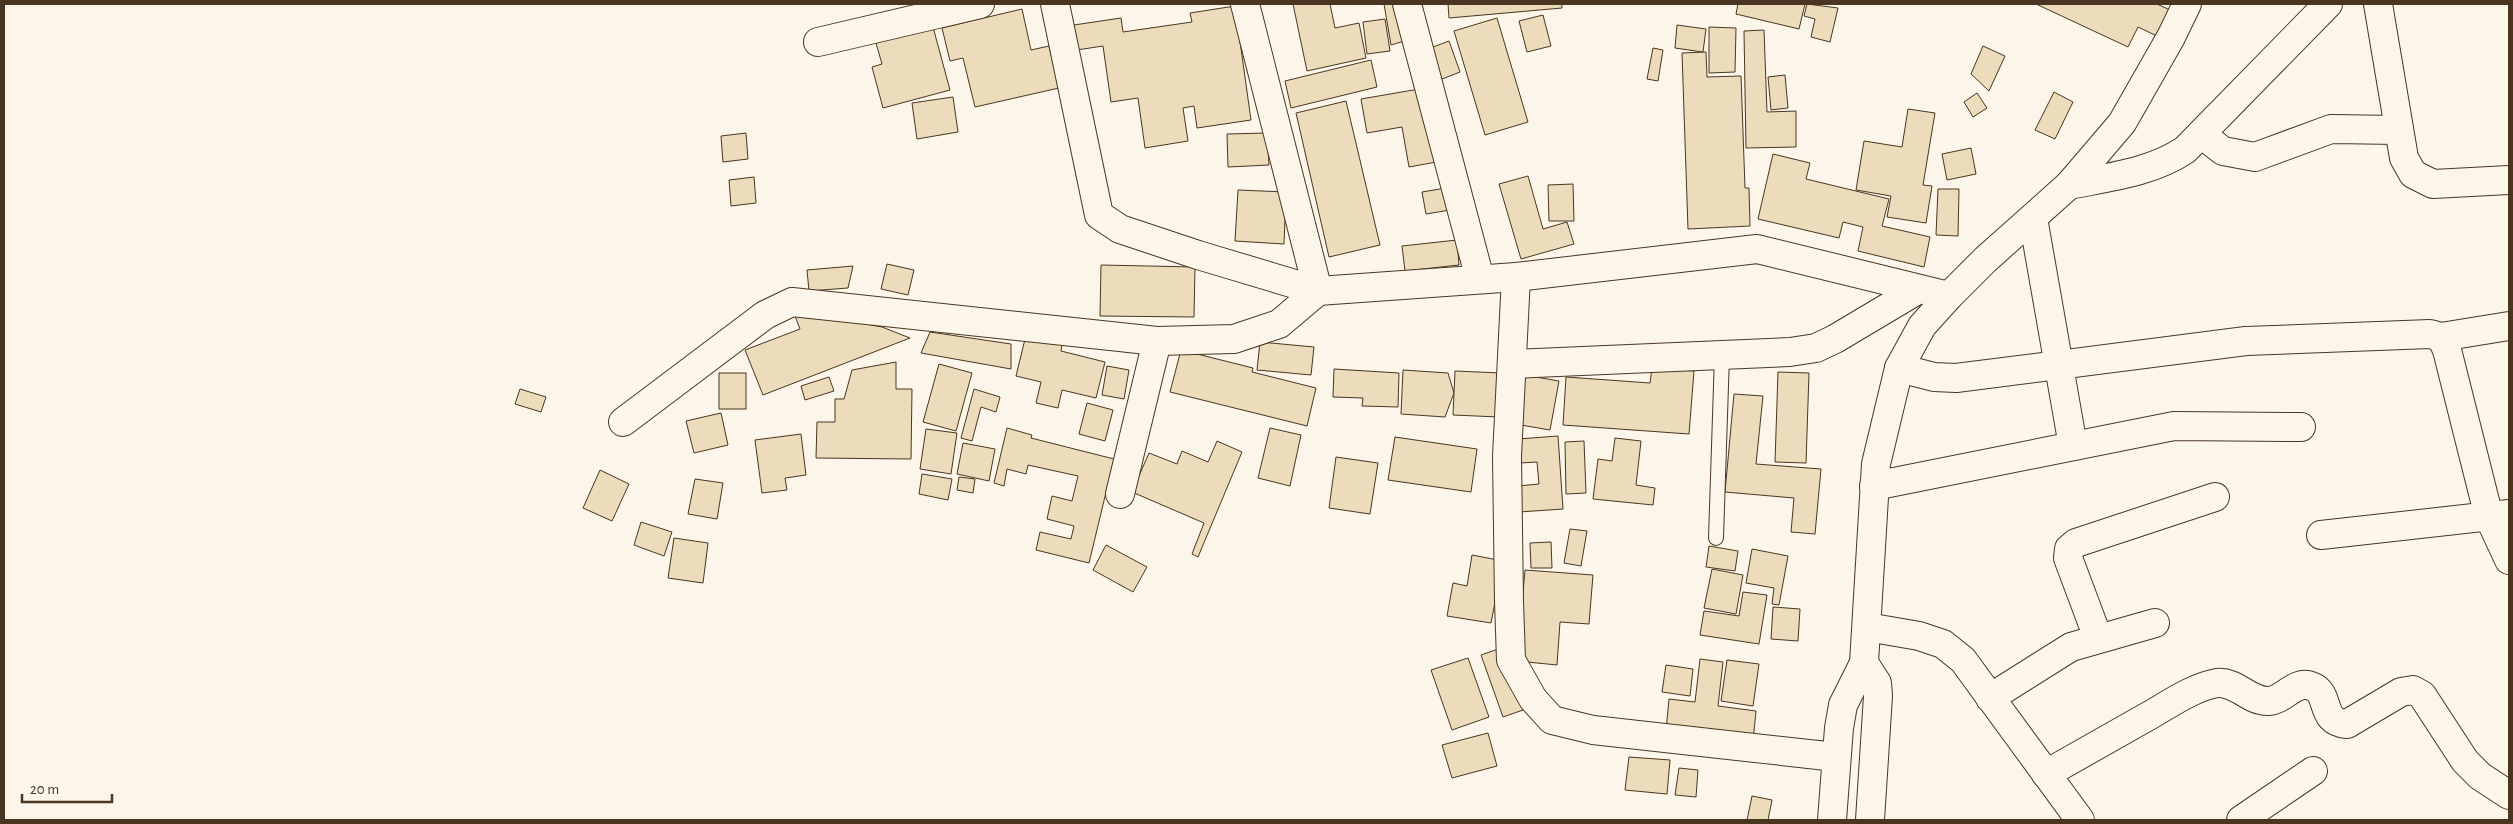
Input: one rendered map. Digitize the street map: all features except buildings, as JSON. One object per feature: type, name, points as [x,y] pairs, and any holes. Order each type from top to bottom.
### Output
[{"type":"street","points":[[818,42],[980,4]]},
{"type":"street","points":[[1054,4],[1099,215],[1120,229],[1198,255],[1318,291],[1516,277],[1757,249],[1950,296]]},
{"type":"street","points":[[1245,4],[1318,291]]},
{"type":"street","points":[[1407,4],[1480,279]]},
{"type":"street","points":[[1832,820],[1836,757],[1843,705],[1864,663],[1876,464],[1898,368],[1922,326],[1985,260],[2069,185],[2122,123],[2187,4]]},
{"type":"street","points":[[2069,185],[2143,170],[2167,162],[2185,150],[2328,4]]},
{"type":"street","points":[[2378,4],[2404,158],[2413,174],[2433,184],[2509,180]]},
{"type":"street","points":[[2201,134],[2223,151],[2255,157],[2331,129],[2400,130]]},
{"type":"street","points":[[2033,218],[2073,446]]},
{"type":"street","points":[[1516,277],[1507,456],[1512,660],[1533,699],[1552,720],[1593,730],[1836,757]]},
{"type":"street","points":[[1512,364],[1790,352],[1816,348],[1836,339],[1919,289]]},
{"type":"street","points":[[623,422],[764,315],[792,302],[1156,341],[1234,339],[1262,331],[1279,324],[1318,291]]},
{"type":"street","points":[[1898,368],[1934,377],[1956,378],[2246,341],[2430,334],[2440,337],[2509,326]]},
{"type":"street","points":[[2440,337],[2448,350],[2499,516],[2509,560]]},
{"type":"street","points":[[1120,494],[1156,341]]},
{"type":"street","points":[[1874,486],[2174,426],[2301,427]]},
{"type":"street","points":[[2098,638],[2068,558],[2069,549],[2076,542],[2215,497]]},
{"type":"street","points":[[2321,535],[2499,516]]},
{"type":"street","points":[[1990,698],[2056,654],[2098,638],[2155,623]]},
{"type":"street","points":[[1867,627],[1919,636],[1943,644],[1963,660],[2080,820]]},
{"type":"street","points":[[1864,663],[1877,684],[1878,696],[1870,820]]},
{"type":"street","points":[[2046,774],[2184,696],[2218,683],[2234,686],[2258,700],[2272,701],[2299,685],[2311,686],[2320,693],[2329,716],[2336,723],[2347,724],[2401,692],[2413,690],[2422,695],[2464,761],[2480,776],[2509,795]]},
{"type":"street","points":[[2241,820],[2312,772]]},
{"type":"lane","points":[[1716,538],[1722,355]]}]
